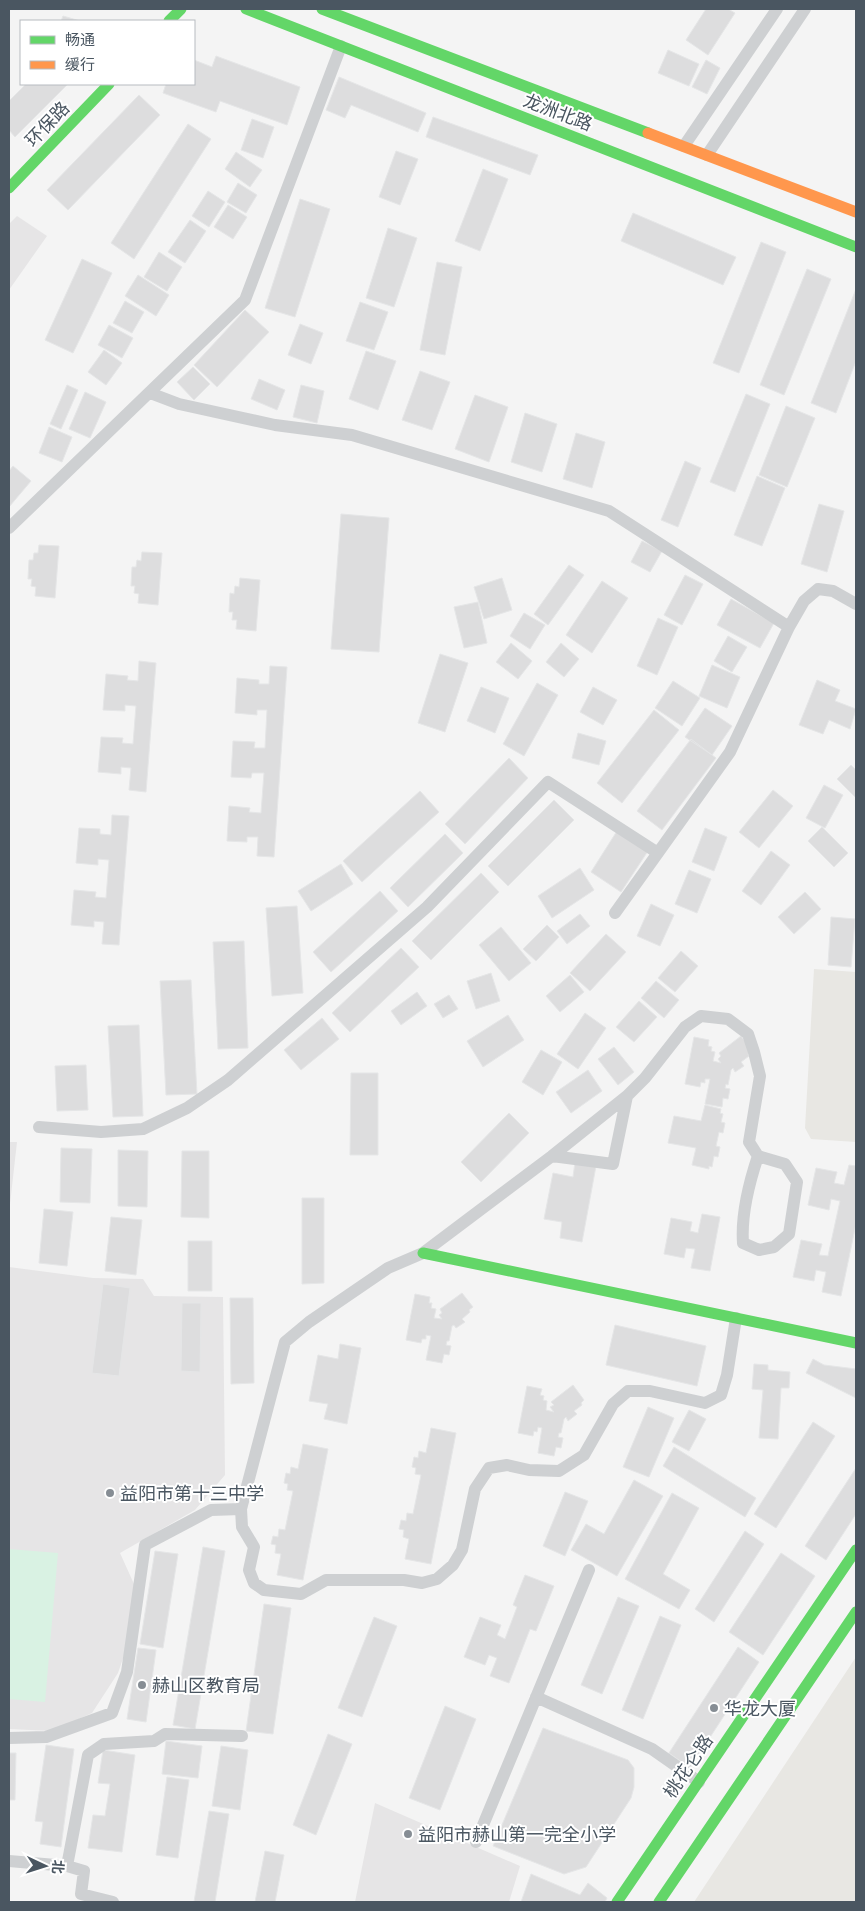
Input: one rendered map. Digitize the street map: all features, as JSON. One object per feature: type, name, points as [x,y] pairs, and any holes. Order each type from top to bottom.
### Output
[{"type":"main road","points":[[170,20],[180,9]]},
{"type":"main road","name":"龙洲北路","points":[[246,9],[856,247]]},
{"type":"main road","name":"龙洲北路","points":[[322,9],[856,212]]},
{"type":"main road","name":"环保路","points":[[9,188],[108,85]]},
{"type":"main road","points":[[423,1253],[856,1343]]},
{"type":"main road","name":"桃花仑路","points":[[617,1902],[856,1550]]},
{"type":"main road","points":[[660,1902],[856,1612]]},
{"type":"street","points":[[684,146],[777,9]]},
{"type":"street","points":[[707,155],[805,9]]},
{"type":"street","points":[[9,528],[150,394],[245,300],[341,46]]},
{"type":"street","points":[[150,394],[179,404],[275,424],[352,434],[609,511],[789,627]]},
{"type":"street","points":[[615,913],[730,752],[789,627],[804,601],[818,589],[833,591],[856,604]]},
{"type":"street","points":[[39,1126],[101,1132],[143,1129],[186,1108],[228,1080],[427,907],[548,782],[658,853]]},
{"type":"street","points":[[736,1318],[727,1375],[721,1395],[705,1403],[650,1391],[628,1391],[613,1404],[584,1455],[559,1471],[529,1470],[507,1466],[489,1468],[475,1489],[462,1550],[453,1565],[437,1579],[422,1583],[404,1580],[326,1580],[301,1594],[264,1590],[254,1583],[249,1570],[254,1547],[242,1527],[241,1509],[285,1342],[309,1322],[388,1268],[423,1253],[552,1156],[626,1096],[645,1078],[685,1027],[701,1016],[728,1019],[748,1034],[760,1076],[750,1142],[758,1156],[785,1164],[797,1182],[789,1234],[774,1247],[759,1250],[743,1243],[742,1228],[753,1171],[758,1156]]},
{"type":"street","points":[[552,1156],[613,1164],[626,1096]]},
{"type":"street","points":[[9,1738],[46,1737],[112,1713],[127,1672],[145,1544],[211,1510],[241,1509]]},
{"type":"street","points":[[476,1842],[589,1570]]},
{"type":"street","points":[[536,1697],[652,1749],[699,1782]]},
{"type":"street","points":[[67,1866],[88,1755],[104,1744],[154,1741],[165,1734],[242,1736]]},
{"type":"street","points":[[9,1861],[67,1866],[84,1870],[81,1894],[113,1902]]},
{"type":"shaded area","points":[[17,216],[47,236],[9,290],[9,224]]},
{"type":"shaded area","points":[[814,969],[856,972],[856,1142],[811,1139],[805,1128]]},
{"type":"shaded area","points":[[9,1142],[17,1142],[9,1213]]},
{"type":"shaded area","name":"益阳市第十三中学","points":[[9,1267],[93,1278],[143,1279],[154,1296],[223,1297],[225,1475],[195,1510],[120,1553],[134,1584],[130,1638],[118,1673],[92,1713],[52,1731],[9,1729]]},
{"type":"shaded area","points":[[856,1657],[856,1902],[694,1902]]},
{"type":"shaded area","name":"益阳市赫山第一完全小学","points":[[375,1803],[520,1866],[509,1902],[355,1902]]},
{"type":"green space","points":[[9,1549],[58,1553],[45,1702],[9,1699]]},
{"type":"building","points":[[706,9],[728,9],[735,13],[708,55],[686,40]]},
{"type":"building","points":[[63,16],[77,20],[61,20]]},
{"type":"building","points":[[668,50],[699,64],[689,86],[658,73]]},
{"type":"building","points":[[216,56],[300,87],[287,125],[220,101],[216,112],[163,93],[166,85],[195,85],[195,60],[212,67]]},
{"type":"building","points":[[706,60],[720,68],[707,94],[692,87]]},
{"type":"building","points":[[339,77],[426,113],[418,132],[351,105],[345,118],[326,110]]},
{"type":"building","points":[[25,85],[67,85],[15,137],[9,130],[9,101]]},
{"type":"building","points":[[139,95],[160,115],[68,210],[47,190]]},
{"type":"building","points":[[433,117],[538,155],[530,175],[426,137]]},
{"type":"building","points":[[252,119],[274,127],[263,158],[241,150]]},
{"type":"building","points":[[188,124],[211,139],[134,259],[111,243]]},
{"type":"building","points":[[396,151],[418,159],[400,205],[379,197]]},
{"type":"building","points":[[236,152],[262,170],[250,187],[225,169]]},
{"type":"building","points":[[483,169],[508,179],[480,251],[455,241]]},
{"type":"building","points":[[238,183],[257,195],[246,213],[227,202]]},
{"type":"building","points":[[208,191],[225,202],[209,227],[192,216]]},
{"type":"building","points":[[300,199],[330,209],[295,317],[265,308]]},
{"type":"building","points":[[228,205],[247,217],[233,239],[214,227]]},
{"type":"building","points":[[633,213],[736,257],[723,285],[621,241]]},
{"type":"building","points":[[190,220],[206,231],[185,263],[168,252]]},
{"type":"building","points":[[388,228],[417,238],[394,307],[366,298]]},
{"type":"building","points":[[761,242],[786,252],[739,373],[713,363]]},
{"type":"building","points":[[159,252],[182,267],[167,291],[144,277]]},
{"type":"building","points":[[82,259],[112,273],[73,353],[45,340]]},
{"type":"building","points":[[437,262],[462,267],[445,355],[420,350]]},
{"type":"building","points":[[807,269],[831,279],[784,395],[760,385]]},
{"type":"building","points":[[138,275],[169,295],[156,316],[125,296]]},
{"type":"building","points":[[856,289],[856,361],[836,413],[811,403]]},
{"type":"building","points":[[125,301],[144,312],[132,333],[113,323]]},
{"type":"building","points":[[360,302],[388,312],[374,350],[346,341]]},
{"type":"building","points":[[245,310],[269,332],[217,387],[194,365]]},
{"type":"building","points":[[300,324],[323,333],[311,364],[288,355]]},
{"type":"building","points":[[109,325],[133,338],[122,358],[98,345]]},
{"type":"building","points":[[104,350],[122,363],[106,385],[88,372]]},
{"type":"building","points":[[366,351],[396,361],[378,410],[349,399]]},
{"type":"building","points":[[193,367],[210,384],[194,400],[177,382]]},
{"type":"building","points":[[420,371],[450,382],[432,430],[402,420]]},
{"type":"building","points":[[259,379],[285,390],[277,410],[251,399]]},
{"type":"building","points":[[67,385],[78,390],[61,429],[50,424]]},
{"type":"building","points":[[301,385],[324,391],[317,423],[293,417]]},
{"type":"building","points":[[85,392],[106,402],[90,438],[69,429]]},
{"type":"building","points":[[746,394],[770,404],[735,492],[710,482]]},
{"type":"building","points":[[475,395],[508,407],[489,462],[455,449]]},
{"type":"building","points":[[786,406],[815,418],[787,487],[759,475]]},
{"type":"building","points":[[525,413],[557,424],[542,472],[511,462]]},
{"type":"building","points":[[49,427],[72,437],[62,462],[39,453]]},
{"type":"building","points":[[576,433],[605,442],[592,488],[563,479]]},
{"type":"building","points":[[685,461],[701,468],[678,527],[661,520]]},
{"type":"building","points":[[13,466],[31,481],[9,507],[9,471]]},
{"type":"building","points":[[757,476],[785,488],[762,546],[734,535]]},
{"type":"building","points":[[819,504],[844,511],[827,572],[801,564]]},
{"type":"building","points":[[341,514],[389,518],[379,652],[331,649]]},
{"type":"building","points":[[642,541],[662,551],[650,572],[631,562]]},
{"type":"building","points":[[39,545],[59,546],[55,598],[35,596],[36,587],[31,586],[32,579],[28,579],[29,560],[33,560],[34,553],[38,553]]},
{"type":"building","points":[[142,552],[162,553],[158,605],[138,603],[139,594],[134,593],[135,586],[131,586],[132,567],[136,567],[137,560],[141,561]]},
{"type":"building","points":[[569,565],[584,575],[548,625],[534,614]]},
{"type":"building","points":[[685,575],[703,584],[682,625],[664,615]]},
{"type":"building","points":[[240,578],[260,580],[256,631],[236,629],[237,620],[232,620],[233,612],[229,612],[230,593],[234,594],[235,586],[239,587]]},
{"type":"building","points":[[502,578],[512,610],[484,619],[474,587]]},
{"type":"building","points":[[602,581],[628,598],[592,653],[566,635]]},
{"type":"building","points":[[731,599],[774,623],[760,648],[717,625]]},
{"type":"building","points":[[478,602],[487,643],[464,648],[454,607]]},
{"type":"building","points":[[524,613],[545,625],[530,649],[510,636]]},
{"type":"building","points":[[658,618],[678,627],[657,675],[637,666]]},
{"type":"building","points":[[728,636],[747,647],[732,672],[714,661]]},
{"type":"building","points":[[511,643],[532,661],[518,679],[496,662]]},
{"type":"building","points":[[561,643],[579,659],[564,677],[546,662]]},
{"type":"building","points":[[440,654],[468,663],[445,732],[418,723]]},
{"type":"building","points":[[139,661],[156,663],[146,792],[129,790],[131,768],[121,767],[121,774],[98,772],[101,737],[123,738],[122,743],[133,744],[136,706],[125,705],[125,711],[103,710],[106,674],[128,676],[127,680],[138,681]]},
{"type":"building","points":[[712,665],[740,677],[727,708],[699,696]]},
{"type":"building","points":[[270,666],[287,667],[274,857],[257,856],[258,837],[247,837],[247,842],[227,841],[229,806],[250,808],[249,812],[261,813],[264,773],[252,773],[251,778],[231,777],[233,741],[255,742],[254,748],[265,748],[267,710],[257,710],[257,715],[235,713],[237,678],[259,680],[259,684],[269,684]]},
{"type":"building","points":[[817,680],[840,690],[835,701],[856,709],[850,729],[829,720],[823,734],[799,725]]},
{"type":"building","points":[[673,681],[700,698],[682,726],[655,708]]},
{"type":"building","points":[[537,683],[558,695],[524,756],[503,744]]},
{"type":"building","points":[[481,687],[509,698],[495,733],[467,721]]},
{"type":"building","points":[[593,687],[617,700],[603,725],[580,712]]},
{"type":"building","points":[[705,708],[732,726],[712,755],[685,737]]},
{"type":"building","points":[[654,710],[679,730],[622,803],[597,783]]},
{"type":"building","points":[[578,733],[606,741],[599,765],[572,758]]},
{"type":"building","points":[[691,739],[716,758],[662,830],[637,811]]},
{"type":"building","points":[[509,758],[528,778],[465,844],[445,824]]},
{"type":"building","points":[[851,765],[856,770],[856,798],[837,779]]},
{"type":"building","points":[[824,785],[843,795],[825,828],[806,818]]},
{"type":"building","points":[[773,790],[793,806],[759,848],[739,832]]},
{"type":"building","points":[[420,791],[439,812],[362,882],[343,861]]},
{"type":"building","points":[[554,800],[574,820],[508,886],[488,866]]},
{"type":"building","points":[[112,815],[129,816],[119,945],[102,944],[104,922],[94,921],[94,927],[71,925],[74,890],[96,892],[95,897],[106,898],[109,860],[98,859],[98,865],[76,863],[79,828],[100,829],[100,834],[111,835]]},
{"type":"building","points":[[822,827],[848,853],[834,867],[808,841]]},
{"type":"building","points":[[705,828],[727,837],[714,871],[692,862]]},
{"type":"building","points":[[617,831],[648,851],[621,892],[591,872]]},
{"type":"building","points":[[445,834],[463,853],[408,907],[390,888]]},
{"type":"building","points":[[771,851],[790,865],[761,905],[742,891]]},
{"type":"building","points":[[341,864],[353,884],[311,911],[298,891]]},
{"type":"building","points":[[580,868],[594,890],[552,918],[538,896]]},
{"type":"building","points":[[689,870],[711,879],[697,913],[675,904]]},
{"type":"building","points":[[481,873],[499,892],[431,960],[412,941]]},
{"type":"building","points":[[380,891],[398,911],[331,972],[313,952]]},
{"type":"building","points":[[805,892],[821,909],[794,934],[778,917]]},
{"type":"building","points":[[651,904],[674,915],[660,946],[637,936]]},
{"type":"building","points":[[297,906],[303,993],[272,996],[266,908]]},
{"type":"building","points":[[580,914],[590,926],[567,944],[557,931]]},
{"type":"building","points":[[831,917],[855,919],[851,967],[828,965]]},
{"type":"building","points":[[547,925],[559,937],[536,961],[523,949]]},
{"type":"building","points":[[501,927],[531,963],[509,981],[479,945]]},
{"type":"building","points":[[606,934],[626,952],[590,991],[570,973]]},
{"type":"building","points":[[244,941],[248,1048],[218,1049],[213,942]]},
{"type":"building","points":[[401,948],[419,967],[350,1032],[332,1013]]},
{"type":"building","points":[[681,951],[698,966],[675,992],[658,978]]},
{"type":"building","points":[[491,973],[500,1001],[476,1009],[467,981]]},
{"type":"building","points":[[570,975],[584,992],[560,1012],[546,996]]},
{"type":"building","points":[[191,980],[197,1094],[166,1095],[160,981]]},
{"type":"building","points":[[656,981],[679,1000],[664,1018],[641,998]]},
{"type":"building","points":[[417,992],[427,1006],[401,1025],[391,1011]]},
{"type":"building","points":[[449,995],[458,1009],[443,1018],[434,1004]]},
{"type":"building","points":[[639,1001],[657,1017],[634,1042],[616,1027]]},
{"type":"building","points":[[585,1013],[606,1028],[578,1069],[557,1054]]},
{"type":"building","points":[[508,1015],[524,1040],[483,1067],[467,1041]]},
{"type":"building","points":[[322,1018],[339,1039],[301,1070],[284,1050]]},
{"type":"building","points":[[139,1025],[143,1116],[113,1117],[108,1026]]},
{"type":"building","points":[[741,1036],[752,1051],[741,1062],[744,1066],[735,1072],[733,1068],[731,1070],[728,1085],[726,1084],[725,1088],[730,1089],[728,1099],[723,1098],[722,1107],[705,1104],[710,1079],[705,1079],[705,1083],[701,1082],[700,1087],[685,1084],[694,1037],[709,1040],[708,1046],[712,1047],[711,1051],[715,1052],[713,1061],[721,1063],[718,1059],[721,1056],[719,1053]]},
{"type":"building","points":[[614,1047],[634,1072],[618,1085],[598,1059]]},
{"type":"building","points":[[541,1050],[562,1062],[543,1095],[522,1082]]},
{"type":"building","points":[[86,1065],[88,1110],[57,1111],[55,1066]]},
{"type":"building","points":[[588,1070],[602,1091],[571,1113],[556,1092]]},
{"type":"building","points":[[351,1073],[378,1073],[378,1155],[350,1155]]},
{"type":"building","points":[[705,1105],[721,1109],[720,1113],[723,1114],[721,1122],[725,1123],[723,1133],[719,1132],[716,1146],[720,1147],[718,1157],[714,1156],[712,1167],[709,1166],[709,1169],[692,1165],[696,1148],[668,1143],[674,1116],[701,1121]]},
{"type":"building","points":[[509,1113],[529,1133],[481,1182],[461,1162]]},
{"type":"building","points":[[61,1148],[92,1149],[90,1203],[60,1202]]},
{"type":"building","points":[[118,1150],[148,1151],[147,1207],[118,1206]]},
{"type":"building","points":[[182,1151],[209,1151],[209,1218],[181,1217]]},
{"type":"building","points":[[575,1162],[596,1166],[582,1242],[560,1238],[562,1222],[544,1219],[553,1173],[573,1177]]},
{"type":"building","points":[[849,1165],[856,1166],[856,1224],[841,1296],[822,1292],[826,1272],[816,1270],[814,1281],[793,1277],[801,1240],[822,1244],[819,1255],[828,1256],[840,1201],[831,1199],[829,1210],[808,1205],[816,1168],[837,1172],[834,1183],[844,1185]]},
{"type":"building","points":[[302,1198],[324,1198],[324,1283],[302,1284]]},
{"type":"building","points":[[44,1209],[73,1212],[67,1266],[39,1263]]},
{"type":"building","points":[[702,1214],[720,1217],[710,1271],[691,1268],[695,1249],[686,1248],[684,1258],[664,1254],[671,1218],[692,1222],[690,1231],[698,1233]]},
{"type":"building","points":[[111,1217],[142,1220],[136,1275],[105,1271]]},
{"type":"building","points":[[188,1241],[212,1241],[212,1291],[188,1291]]},
{"type":"building","points":[[103,1284],[130,1288],[119,1376],[92,1373]]},
{"type":"building","points":[[462,1293],[473,1307],[462,1319],[465,1322],[456,1328],[454,1325],[452,1326],[449,1341],[447,1341],[446,1345],[451,1346],[449,1355],[444,1354],[442,1363],[426,1360],[431,1336],[426,1335],[426,1339],[422,1339],[421,1343],[406,1340],[415,1294],[430,1297],[429,1303],[432,1303],[431,1308],[436,1309],[434,1318],[442,1319],[439,1315],[442,1313],[440,1309]]},
{"type":"building","points":[[230,1298],[253,1298],[254,1383],[231,1384]]},
{"type":"building","points":[[182,1303],[201,1303],[200,1372],[181,1371]]},
{"type":"building","points":[[615,1325],[706,1346],[697,1386],[606,1365]]},
{"type":"building","points":[[340,1344],[361,1348],[347,1424],[324,1419],[328,1404],[309,1401],[318,1355],[338,1359]]},
{"type":"building","points":[[813,1359],[824,1365],[856,1369],[856,1398],[806,1373]]},
{"type":"building","points":[[754,1364],[768,1365],[768,1370],[790,1372],[789,1388],[781,1388],[778,1439],[759,1438],[763,1390],[752,1389]]},
{"type":"building","points":[[573,1385],[584,1400],[581,1403],[582,1405],[574,1411],[577,1414],[568,1421],[566,1417],[564,1419],[561,1433],[559,1433],[558,1437],[563,1438],[561,1448],[556,1447],[554,1456],[538,1453],[542,1428],[538,1427],[537,1432],[534,1431],[533,1436],[518,1433],[527,1386],[542,1389],[540,1395],[544,1396],[543,1400],[547,1401],[546,1410],[554,1412],[550,1407],[554,1405],[551,1402]]},
{"type":"building","points":[[648,1407],[674,1418],[649,1477],[623,1467]]},
{"type":"building","points":[[689,1410],[706,1419],[689,1451],[672,1442]]},
{"type":"building","points":[[813,1422],[835,1436],[776,1528],[754,1514]]},
{"type":"building","points":[[431,1428],[456,1433],[431,1564],[405,1559],[409,1539],[403,1537],[404,1530],[399,1529],[401,1520],[406,1521],[407,1513],[413,1514],[421,1475],[415,1474],[416,1468],[412,1467],[414,1457],[418,1458],[419,1451],[426,1453]]},
{"type":"building","points":[[303,1444],[328,1449],[303,1580],[277,1575],[281,1554],[275,1553],[276,1545],[271,1544],[273,1536],[278,1537],[279,1529],[285,1530],[293,1491],[287,1490],[288,1484],[284,1483],[286,1473],[290,1474],[291,1467],[298,1469]]},
{"type":"building","points":[[674,1447],[756,1498],[745,1517],[663,1466]]},
{"type":"building","points":[[856,1468],[856,1514],[826,1560],[805,1546]]},
{"type":"building","points":[[634,1480],[663,1496],[617,1576],[571,1550],[586,1524],[604,1534]]},
{"type":"building","points":[[565,1492],[588,1501],[565,1556],[543,1546]]},
{"type":"building","points":[[672,1493],[699,1508],[663,1574],[690,1590],[679,1609],[625,1579]]},
{"type":"building","points":[[745,1531],[764,1544],[714,1622],[695,1609]]},
{"type":"building","points":[[203,1547],[225,1551],[195,1729],[173,1725]]},
{"type":"building","points":[[155,1551],[178,1554],[163,1648],[140,1644]]},
{"type":"building","points":[[781,1553],[815,1576],[763,1655],[729,1632]]},
{"type":"building","points":[[525,1575],[554,1586],[536,1631],[530,1629],[509,1683],[490,1676],[497,1658],[489,1655],[485,1665],[464,1657],[480,1617],[501,1625],[497,1635],[505,1639],[517,1607],[513,1605]]},
{"type":"building","points":[[618,1597],[639,1606],[602,1694],[581,1685]]},
{"type":"building","points":[[264,1604],[291,1608],[273,1734],[246,1731]]},
{"type":"building","points":[[660,1616],[681,1625],[643,1719],[622,1710]]},
{"type":"building","points":[[374,1617],[397,1626],[362,1717],[338,1708]]},
{"type":"building","name":"华龙大厦","points":[[738,1647],[759,1662],[690,1768],[669,1753]]},
{"type":"building","name":"赫山区教育局","points":[[138,1648],[156,1650],[146,1722],[127,1719]]},
{"type":"building","points":[[445,1706],[476,1719],[440,1810],[409,1798]]},
{"type":"building","points":[[543,1728],[628,1760],[634,1768],[634,1787],[631,1798],[586,1867],[564,1874],[493,1846]]},
{"type":"building","points":[[328,1734],[352,1744],[316,1835],[293,1825]]},
{"type":"building","points":[[166,1741],[202,1746],[198,1778],[162,1774]]},
{"type":"building","points":[[46,1745],[74,1749],[61,1847],[40,1844],[43,1822],[35,1821]]},
{"type":"building","points":[[221,1746],[248,1750],[240,1810],[212,1806]]},
{"type":"building","points":[[103,1750],[135,1755],[122,1852],[88,1848],[93,1815],[105,1816],[110,1784],[98,1783]]},
{"type":"building","points":[[9,1753],[16,1753],[15,1800],[9,1800]]},
{"type":"building","points":[[167,1777],[189,1780],[178,1858],[156,1855]]},
{"type":"building","points":[[209,1811],[229,1814],[215,1902],[194,1902]]},
{"type":"building","points":[[265,1851],[284,1855],[275,1902],[255,1902]]},
{"type":"building","points":[[531,1874],[580,1895],[588,1883],[607,1898],[605,1902],[521,1902]]},
{"type":"traffic: fast","points":[[170,20],[181,9]]},
{"type":"traffic: fast","points":[[246,9],[856,247]]},
{"type":"traffic: fast","points":[[322,9],[648,133]]},
{"type":"traffic: fast","points":[[9,188],[108,85]]},
{"type":"traffic: fast","points":[[423,1253],[856,1343]]},
{"type":"traffic: fast","points":[[617,1902],[856,1550]]},
{"type":"traffic: fast","points":[[659,1902],[856,1612]]},
{"type":"traffic: slow","points":[[648,133],[856,212]]},
{"type":"place","name":"益阳市第十三中学","points":[[110,1493]]},
{"type":"place","name":"赫山区教育局","points":[[142,1685]]},
{"type":"place","name":"华龙大厦","points":[[714,1708]]},
{"type":"place","name":"益阳市赫山第一完全小学","points":[[408,1834]]}]
